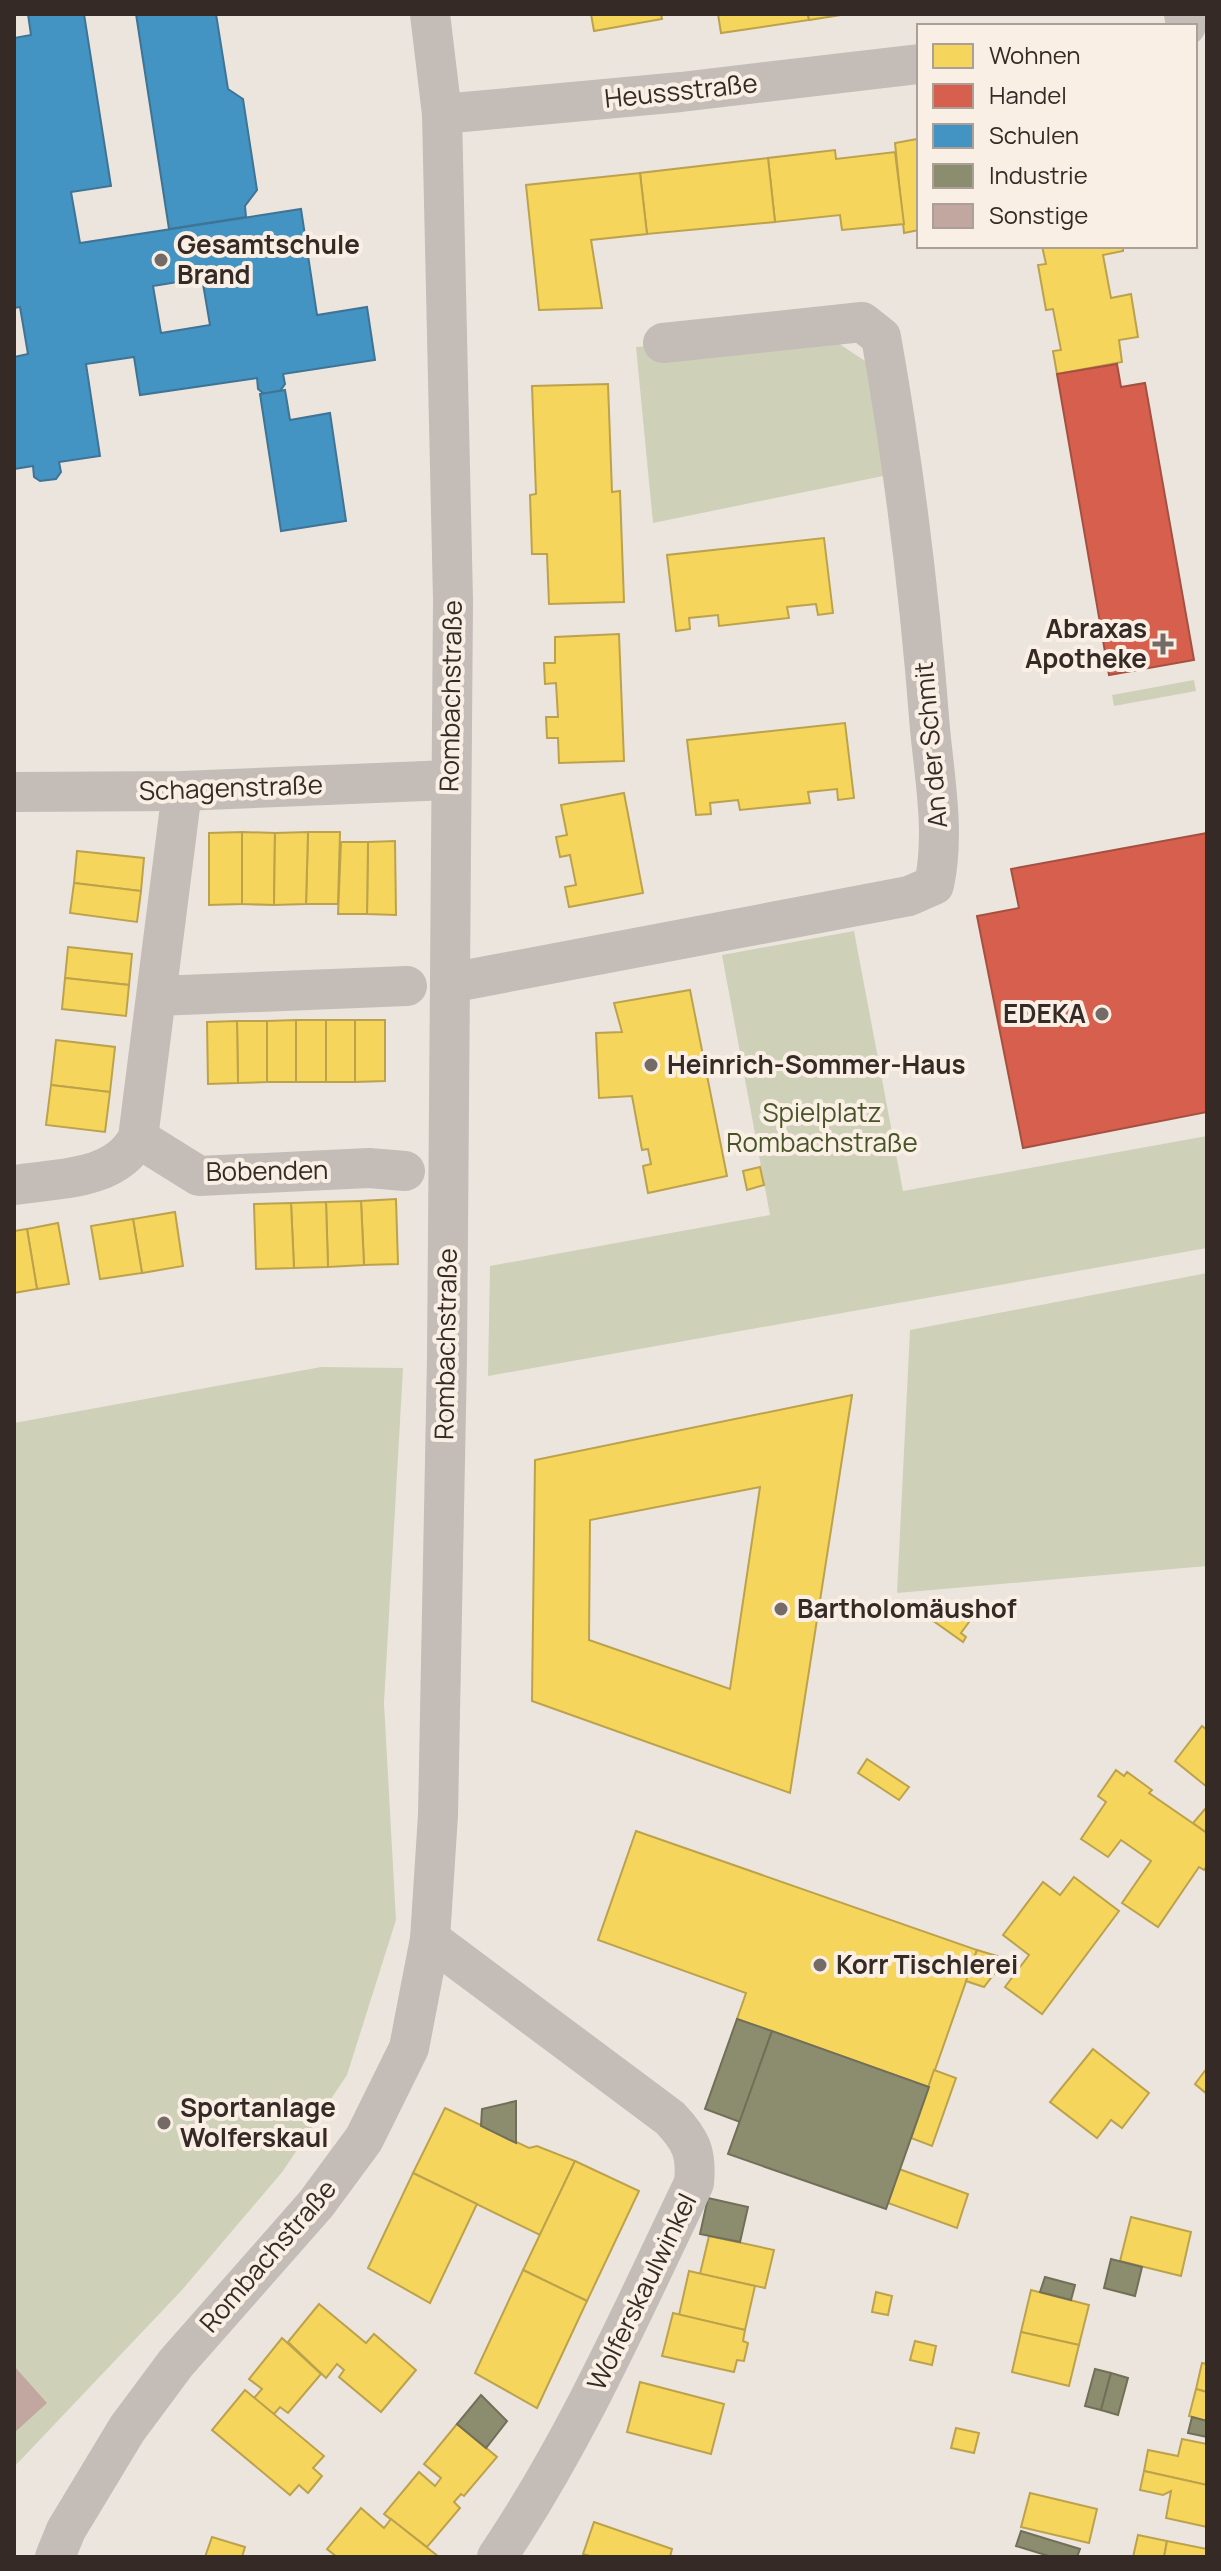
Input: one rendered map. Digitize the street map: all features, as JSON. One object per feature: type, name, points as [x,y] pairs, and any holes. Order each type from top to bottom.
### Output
[{"type":"street","name":"Rombachstraße","points":[[55,2557],[66,2530],[113,2447],[159,2385],[316,2204],[364,2139],[409,2048],[430,1939],[438,1815],[453,600],[442,114],[430,14]]},
{"type":"street","name":"Heussstraße","points":[[442,114],[681,92],[917,64]]},
{"type":"street","name":"An der Schmit","points":[[450,983],[909,896],[934,885],[941,854],[927,687],[900,446],[881,337],[862,322],[663,343]]},
{"type":"street","name":"Schagenstraße","points":[[14,792],[182,791],[449,780]]},
{"type":"street","points":[[14,1185],[105,1169],[131,1151],[138,1138],[182,791]]},
{"type":"street","points":[[157,996],[407,986]]},
{"type":"street","name":"Bobenden","points":[[138,1138],[199,1176],[369,1168],[405,1171]]},
{"type":"street","name":"Wolferskaulwinkel","points":[[430,1939],[670,2118],[688,2137],[696,2157],[694,2183],[594,2393],[535,2500],[497,2557]]},
{"type":"green space","points":[[823,333],[871,365],[888,475],[653,523],[636,347]]},
{"type":"green space","points":[[1194,680],[1196,691],[1114,706],[1112,695]]},
{"type":"green space","name":"Spielplatz Rombachstraße","points":[[854,931],[903,1191],[1207,1136],[1207,1248],[488,1376],[490,1266],[770,1215],[722,955]]},
{"type":"green space","points":[[1207,1273],[1207,1566],[897,1593],[910,1330]]},
{"type":"green space","points":[[321,1367],[403,1368],[384,1703],[396,1920],[347,2075],[283,2171],[182,2290],[14,2467],[14,1423]]},
{"type":"building: Wohnen","points":[[591,14],[661,14],[662,19],[594,31]]},
{"type":"building: Wohnen","points":[[718,14],[808,14],[809,20],[721,33]]},
{"type":"building: Wohnen","points":[[808,14],[847,14],[809,20]]},
{"type":"building: Wohnen","points":[[917,139],[917,230],[904,233],[895,143]]},
{"type":"building: Wohnen","points":[[835,150],[836,159],[895,152],[904,224],[842,230],[840,215],[775,222],[768,158]]},
{"type":"building: Wohnen","points":[[768,158],[775,222],[647,234],[640,173]]},
{"type":"building: Wohnen","points":[[640,173],[647,234],[591,240],[602,308],[539,310],[526,185]]},
{"type":"building: Wohnen","points":[[1042,248],[1123,248],[1123,251],[1103,255],[1111,298],[1131,294],[1138,337],[1119,340],[1122,362],[1057,374],[1053,351],[1061,350],[1053,309],[1046,310],[1038,265],[1046,264]]},
{"type":"building: Wohnen","points":[[608,384],[612,492],[620,491],[624,602],[549,604],[547,554],[532,554],[530,495],[536,494],[532,386]]},
{"type":"building: Wohnen","points":[[824,538],[833,613],[818,615],[816,604],[787,607],[789,618],[719,626],[718,615],[689,618],[690,629],[676,631],[667,555]]},
{"type":"building: Wohnen","points":[[619,634],[624,761],[559,763],[558,738],[547,738],[546,717],[558,717],[556,683],[545,684],[544,663],[555,663],[555,637]]},
{"type":"building: Wohnen","points":[[845,723],[854,798],[838,800],[837,789],[808,792],[810,803],[740,810],[738,800],[710,803],[711,814],[696,815],[687,740]]},
{"type":"building: Wohnen","points":[[624,793],[643,893],[569,907],[565,887],[576,885],[570,855],[560,857],[556,837],[567,835],[561,805]]},
{"type":"building: Wohnen","points":[[242,832],[275,833],[274,905],[242,904]]},
{"type":"building: Wohnen","points":[[242,832],[242,904],[209,905],[209,833]]},
{"type":"building: Wohnen","points":[[308,832],[340,832],[338,904],[306,904]]},
{"type":"building: Wohnen","points":[[308,832],[306,904],[274,905],[275,833]]},
{"type":"building: Wohnen","points":[[395,841],[396,915],[367,914],[368,842]]},
{"type":"building: Wohnen","points":[[341,842],[368,842],[367,914],[338,914]]},
{"type":"building: Wohnen","points":[[77,851],[144,858],[141,891],[74,883]]},
{"type":"building: Wohnen","points":[[74,883],[141,891],[137,922],[70,913]]},
{"type":"building: Wohnen","points":[[68,947],[132,954],[129,985],[65,978]]},
{"type":"building: Wohnen","points":[[65,978],[129,985],[126,1016],[62,1009]]},
{"type":"building: Wohnen","name":"Heinrich-Sommer-Haus","points":[[690,990],[727,1176],[648,1193],[643,1166],[651,1164],[648,1149],[642,1150],[632,1096],[599,1098],[596,1033],[622,1032],[614,1003]]},
{"type":"building: Wohnen","points":[[296,1020],[326,1020],[326,1082],[296,1082]]},
{"type":"building: Wohnen","points":[[296,1020],[296,1082],[267,1082],[267,1021]]},
{"type":"building: Wohnen","points":[[326,1020],[355,1020],[355,1082],[326,1082]]},
{"type":"building: Wohnen","points":[[355,1020],[385,1020],[385,1081],[355,1082]]},
{"type":"building: Wohnen","points":[[237,1021],[267,1021],[267,1082],[238,1083]]},
{"type":"building: Wohnen","points":[[237,1021],[238,1083],[208,1084],[207,1022]]},
{"type":"building: Wohnen","points":[[56,1040],[115,1047],[110,1092],[51,1085]]},
{"type":"building: Wohnen","points":[[51,1085],[110,1092],[105,1132],[46,1125]]},
{"type":"building: Wohnen","points":[[760,1167],[764,1185],[747,1190],[743,1171]]},
{"type":"building: Wohnen","points":[[396,1199],[398,1264],[364,1265],[361,1201]]},
{"type":"building: Wohnen","points":[[361,1201],[364,1265],[328,1267],[326,1202]]},
{"type":"building: Wohnen","points":[[326,1202],[328,1267],[294,1268],[291,1203]]},
{"type":"building: Wohnen","points":[[291,1203],[294,1268],[256,1269],[254,1204]]},
{"type":"building: Wohnen","points":[[175,1212],[183,1266],[142,1273],[133,1219]]},
{"type":"building: Wohnen","points":[[133,1219],[142,1273],[100,1279],[91,1226]]},
{"type":"building: Wohnen","points":[[58,1223],[69,1284],[37,1289],[27,1229]]},
{"type":"building: Wohnen","points":[[27,1229],[37,1289],[14,1293],[14,1231]]},
{"type":"building: Wohnen","name":"Bartholomäushof","points":[[852,1395],[790,1793],[532,1701],[535,1460]],"holes":[[[760,1487],[730,1689],[589,1640],[590,1520]]]},
{"type":"building: Wohnen","points":[[944,1604],[969,1622],[961,1633],[966,1637],[963,1642],[932,1620]]},
{"type":"building: Wohnen","points":[[1202,1726],[1207,1730],[1207,1787],[1175,1761]]},
{"type":"building: Wohnen","points":[[867,1759],[909,1787],[899,1800],[858,1773]]},
{"type":"building: Wohnen","points":[[1116,1770],[1124,1776],[1127,1772],[1152,1790],[1149,1793],[1207,1833],[1207,1866],[1204,1870],[1199,1867],[1158,1927],[1122,1903],[1151,1861],[1121,1840],[1108,1857],[1081,1839],[1106,1802],[1098,1796]]},
{"type":"building: Wohnen","points":[[1205,1809],[1207,1811],[1207,1833],[1193,1823]]},
{"type":"building: Wohnen","name":"Korr Tischlerei","points":[[636,1831],[977,1950],[929,2087],[737,2019],[746,1993],[598,1940]]},
{"type":"building: Wohnen","points":[[1074,1877],[1119,1911],[1042,2014],[1005,1987],[1029,1955],[1003,1935],[1043,1882],[1060,1895]]},
{"type":"building: Wohnen","points":[[977,1950],[997,1956],[993,1967],[997,1970],[984,1987],[966,1981]]},
{"type":"building: Wohnen","points":[[1093,2049],[1149,2093],[1122,2128],[1111,2120],[1097,2138],[1050,2102]]},
{"type":"building: Wohnen","points":[[1207,2068],[1207,2094],[1195,2084]]},
{"type":"building: Wohnen","points":[[934,2070],[956,2078],[932,2146],[911,2138]]},
{"type":"building: Wohnen","points":[[445,2108],[529,2148],[537,2146],[575,2161],[540,2235],[413,2173]]},
{"type":"building: Wohnen","points":[[575,2161],[639,2191],[587,2301],[523,2270]]},
{"type":"building: Wohnen","points":[[899,2169],[968,2194],[957,2228],[888,2203]]},
{"type":"building: Wohnen","points":[[413,2173],[477,2204],[430,2303],[368,2268]]},
{"type":"building: Wohnen","points":[[1131,2217],[1191,2232],[1181,2276],[1120,2261]]},
{"type":"building: Wohnen","points":[[709,2236],[774,2250],[765,2288],[700,2274]]},
{"type":"building: Wohnen","points":[[523,2270],[587,2301],[537,2408],[475,2373]]},
{"type":"building: Wohnen","points":[[689,2271],[755,2286],[745,2330],[679,2315]]},
{"type":"building: Wohnen","points":[[1031,2290],[1089,2305],[1079,2345],[1021,2332]]},
{"type":"building: Wohnen","points":[[876,2292],[892,2296],[888,2315],[872,2312]]},
{"type":"building: Wohnen","points":[[319,2304],[366,2343],[374,2334],[416,2370],[381,2412],[339,2377],[344,2370],[337,2364],[326,2378],[288,2342]]},
{"type":"building: Wohnen","points":[[673,2313],[745,2330],[743,2341],[748,2343],[744,2361],[737,2360],[734,2372],[662,2356]]},
{"type":"building: Wohnen","points":[[1021,2332],[1079,2345],[1069,2386],[1012,2372]]},
{"type":"building: Wohnen","points":[[282,2338],[321,2374],[288,2413],[280,2407],[274,2414],[254,2398],[262,2389],[249,2379]]},
{"type":"building: Wohnen","points":[[915,2341],[936,2346],[932,2365],[910,2360]]},
{"type":"building: Wohnen","points":[[1202,2363],[1207,2364],[1207,2392],[1196,2389]]},
{"type":"building: Wohnen","points":[[640,2382],[724,2404],[711,2454],[627,2432]]},
{"type":"building: Wohnen","points":[[1196,2389],[1207,2392],[1207,2421],[1189,2416]]},
{"type":"building: Wohnen","points":[[245,2390],[324,2456],[313,2468],[322,2476],[308,2493],[299,2485],[290,2495],[212,2430]]},
{"type":"building: Wohnen","points":[[457,2424],[497,2457],[464,2496],[461,2494],[454,2502],[460,2508],[427,2547],[384,2514],[419,2472],[435,2486],[441,2478],[424,2464]]},
{"type":"building: Wohnen","points":[[956,2428],[979,2433],[974,2453],[951,2448]]},
{"type":"building: Wohnen","points":[[1182,2439],[1207,2444],[1207,2485],[1144,2471],[1148,2450],[1178,2456]]},
{"type":"building: Wohnen","points":[[1144,2471],[1207,2485],[1207,2527],[1166,2518],[1171,2491],[1163,2495],[1140,2490]]},
{"type":"building: Wohnen","points":[[1030,2493],[1097,2509],[1089,2543],[1021,2527]]},
{"type":"building: Wohnen","points":[[361,2508],[384,2528],[391,2519],[439,2557],[337,2557],[327,2549]]},
{"type":"building: Wohnen","points":[[594,2522],[672,2549],[670,2557],[594,2557],[583,2554]]},
{"type":"building: Wohnen","points":[[1138,2535],[1167,2541],[1164,2557],[1133,2557]]},
{"type":"building: Wohnen","points":[[212,2537],[245,2547],[242,2557],[205,2557]]},
{"type":"building: Wohnen","points":[[1167,2541],[1207,2549],[1207,2557],[1164,2557]]},
{"type":"building: Handel","points":[[1117,364],[1121,387],[1145,383],[1194,660],[1109,675],[1057,374]]},
{"type":"building: Handel","name":"EDEKA","points":[[1207,833],[1207,1112],[1023,1148],[977,916],[1019,908],[1011,869]]},
{"type":"building: Schulen","name":"Gesamtschule Brand","points":[[28,14],[84,14],[111,186],[71,192],[80,243],[301,209],[317,315],[367,307],[375,360],[283,374],[285,384],[280,391],[264,394],[258,389],[257,378],[140,395],[134,357],[86,364],[100,456],[59,462],[61,472],[56,479],[40,481],[34,477],[33,466],[14,469],[14,357],[28,354],[20,307],[14,308],[14,38],[31,35]],"holes":[[[202,278],[210,325],[161,333],[153,286]]]},
{"type":"building: Schulen","points":[[136,14],[216,14],[228,89],[243,99],[257,190],[245,206],[246,217],[169,229]]},
{"type":"building: Schulen","points":[[285,390],[290,420],[330,413],[346,521],[281,531],[260,394]]},
{"type":"building: Industrie","points":[[737,2019],[772,2031],[740,2122],[705,2109]]},
{"type":"building: Industrie","points":[[772,2031],[929,2087],[886,2209],[728,2154]]},
{"type":"building: Industrie","points":[[516,2101],[516,2143],[481,2126],[482,2109]]},
{"type":"building: Industrie","points":[[708,2198],[748,2207],[740,2242],[700,2234]]},
{"type":"building: Industrie","points":[[1111,2259],[1142,2267],[1135,2296],[1104,2288]]},
{"type":"building: Industrie","points":[[1045,2277],[1075,2285],[1071,2300],[1040,2292]]},
{"type":"building: Industrie","points":[[1095,2369],[1111,2373],[1101,2410],[1085,2406]]},
{"type":"building: Industrie","points":[[1111,2373],[1128,2378],[1118,2415],[1101,2410]]},
{"type":"building: Industrie","points":[[481,2395],[507,2421],[486,2448],[457,2424]]},
{"type":"building: Industrie","points":[[1192,2417],[1207,2421],[1207,2437],[1188,2433]]},
{"type":"building: Industrie","points":[[1021,2531],[1080,2549],[1077,2557],[1052,2557],[1016,2546]]},
{"type":"building: Sonstige","points":[[14,2366],[47,2403],[14,2433]]},
{"type":"place","name":"Gesamtschule Brand","points":[[161,260]]},
{"type":"place","name":"Abraxas Apotheke","points":[[1163,644]]},
{"type":"place","name":"EDEKA","points":[[1102,1014]]},
{"type":"place","name":"Heinrich-Sommer-Haus","points":[[651,1065]]},
{"type":"place","name":"Bartholomäushof","points":[[781,1609]]},
{"type":"place","name":"Korr Tischlerei","points":[[820,1965]]},
{"type":"place","name":"Sportanlage Wolferskaul","points":[[164,2123]]}]
